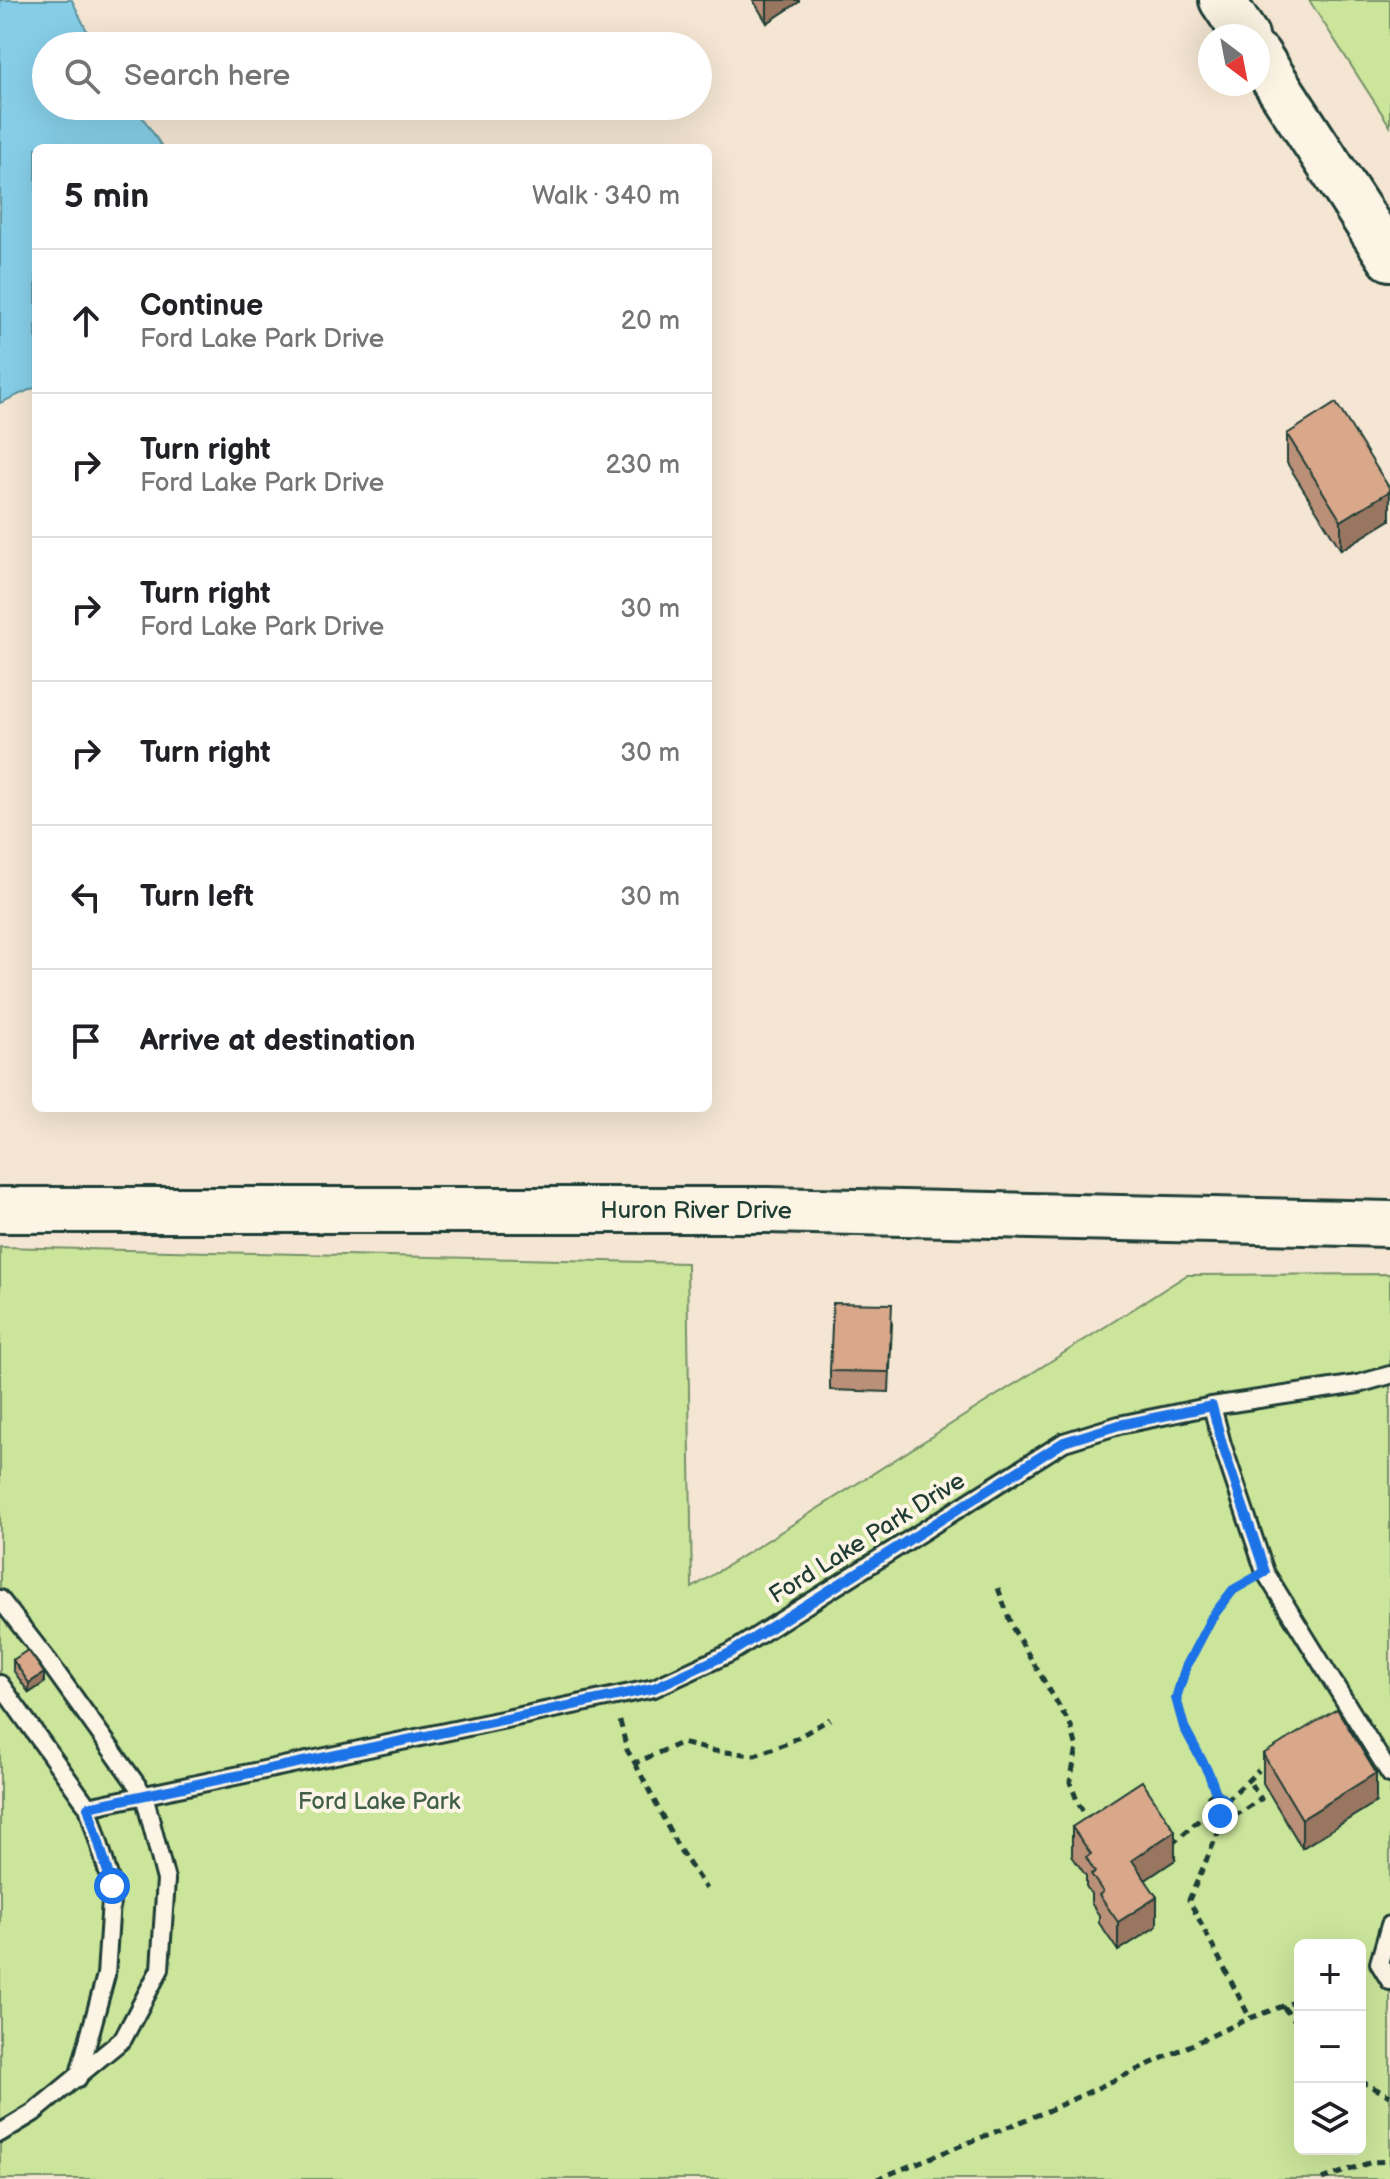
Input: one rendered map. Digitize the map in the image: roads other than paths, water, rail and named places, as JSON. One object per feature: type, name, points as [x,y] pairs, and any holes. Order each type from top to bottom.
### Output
[{"type":"main road","points":[[1222,0],[1238,24]]},
{"type":"main road","points":[[1270,73],[1390,258]]},
{"type":"main road","name":"Huron River Drive","points":[[0,1210],[767,1210],[1390,1224]]},
{"type":"lane","name":"Ford Lake Park Drive","points":[[88,1807],[654,1688],[730,1653],[1064,1442],[1119,1425],[1212,1406],[1358,1384],[1390,1375]]},
{"type":"lane","points":[[1212,1406],[1265,1572],[1390,1774]]},
{"type":"lane","points":[[0,1599],[144,1795],[166,1880],[160,1969],[123,2039],[33,2113],[0,2133]]},
{"type":"lane","points":[[0,1684],[88,1807],[112,1886],[106,1975],[78,2078]]},
{"type":"lane","points":[[1390,1925],[1379,1963],[1390,1981]]},
{"type":"water","points":[[0,0],[72,0],[87,32],[32,32],[32,120],[144,120],[160,144],[32,144],[32,389],[0,403]]},
{"type":"park label","name":"Ford Lake Park","points":[[379,1801]]}]
